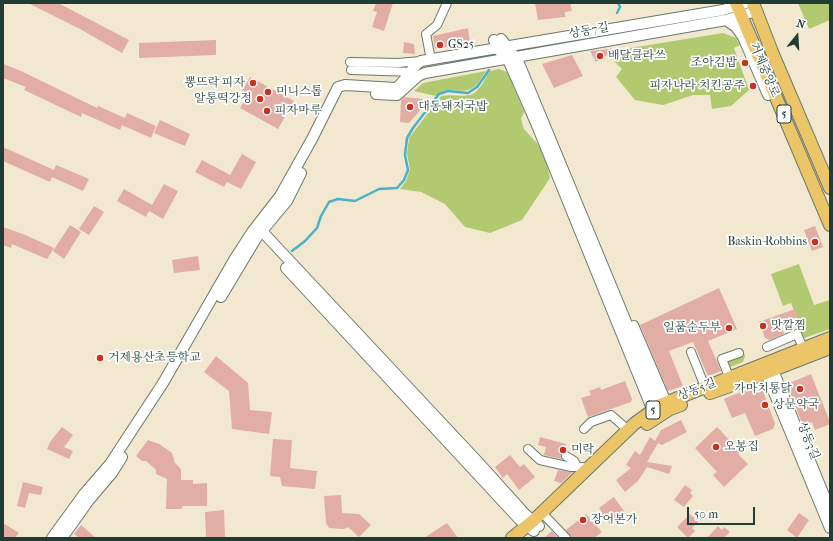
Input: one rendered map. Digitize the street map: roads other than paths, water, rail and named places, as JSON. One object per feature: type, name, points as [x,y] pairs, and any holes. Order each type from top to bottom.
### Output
[{"type":"main road","name":"거제중앙로","points":[[755,7],[830,188]]},
{"type":"main road","name":"거제중앙로","points":[[734,9],[788,125],[830,225]]},
{"type":"main road","name":"상동5길","points":[[512,538],[534,527],[660,410],[670,409],[708,394],[768,367],[803,348],[830,338]]},
{"type":"main road","name":"상동5길","points":[[534,527],[582,468],[628,430],[660,410],[705,387],[729,377],[830,348]]},
{"type":"street","points":[[394,91],[410,72],[426,61],[426,34],[437,25],[447,3]]},
{"type":"street","name":"상동7길","points":[[734,9],[511,58],[426,72],[390,72],[351,66],[426,61],[500,44],[734,9],[755,7]]},
{"type":"street","points":[[500,44],[511,58],[660,410]]},
{"type":"street","points":[[390,72],[397,77],[398,85],[394,91]]},
{"type":"street","name":"상동7길","points":[[394,91],[397,95],[418,76],[426,72]]},
{"type":"street","points":[[62,538],[89,500],[112,473],[169,385],[257,232],[280,196],[338,87],[345,85],[394,91]]},
{"type":"street","points":[[257,232],[479,463],[525,514],[534,527],[566,538]]},
{"type":"street","points":[[52,538],[84,494],[110,464],[163,383],[234,260],[257,232]]},
{"type":"street","points":[[634,325],[660,410]]},
{"type":"street","points":[[767,347],[797,334],[803,348]]},
{"type":"street","points":[[691,352],[705,387]]},
{"type":"street","points":[[729,377],[722,359],[739,352]]},
{"type":"street","name":"상동3길","points":[[768,367],[830,510]]},
{"type":"street","points":[[584,429],[591,422],[611,415],[628,430]]},
{"type":"street","points":[[528,449],[540,460],[582,468]]},
{"type":"street","points":[[566,456],[582,468]]},
{"type":"street","name":"상동3길","points":[[823,492],[830,528]]},
{"type":"waterway","points":[[617,13],[620,7],[618,3]]},
{"type":"waterway","points":[[292,251],[305,241],[317,228],[321,216],[329,202],[338,199],[355,201],[379,189],[397,188],[404,180],[408,170],[405,155],[407,138],[439,94],[448,91],[468,93],[477,87],[489,70]]},
{"type":"place","name":"GS25","points":[[440,45]]},
{"type":"place","name":"배달클라쓰","points":[[600,56]]},
{"type":"place","name":"조아김밥","points":[[745,63]]},
{"type":"place","name":"뽕뜨락 피자","points":[[253,83]]},
{"type":"place","name":"피자나라 치킨공주","points":[[753,86]]},
{"type":"place","name":"미니스톱","points":[[268,92]]},
{"type":"place","name":"알통떡강정","points":[[260,99]]},
{"type":"place","name":"대동돼지국밥","points":[[410,107]]},
{"type":"place","name":"피자마루","points":[[267,111]]},
{"type":"place","name":"Baskin-Robbins","points":[[815,242]]},
{"type":"place","name":"맛깔찜","points":[[763,326]]},
{"type":"place","name":"일품순두부","points":[[729,328]]},
{"type":"place","name":"거제용산초등학교","points":[[100,358]]},
{"type":"place","name":"가마치통닭","points":[[800,389]]},
{"type":"place","name":"상문약국","points":[[765,405]]},
{"type":"place","name":"오봉집","points":[[716,447]]},
{"type":"place","name":"미락","points":[[563,450]]},
{"type":"place","name":"장어본가","points":[[583,520]]}]
